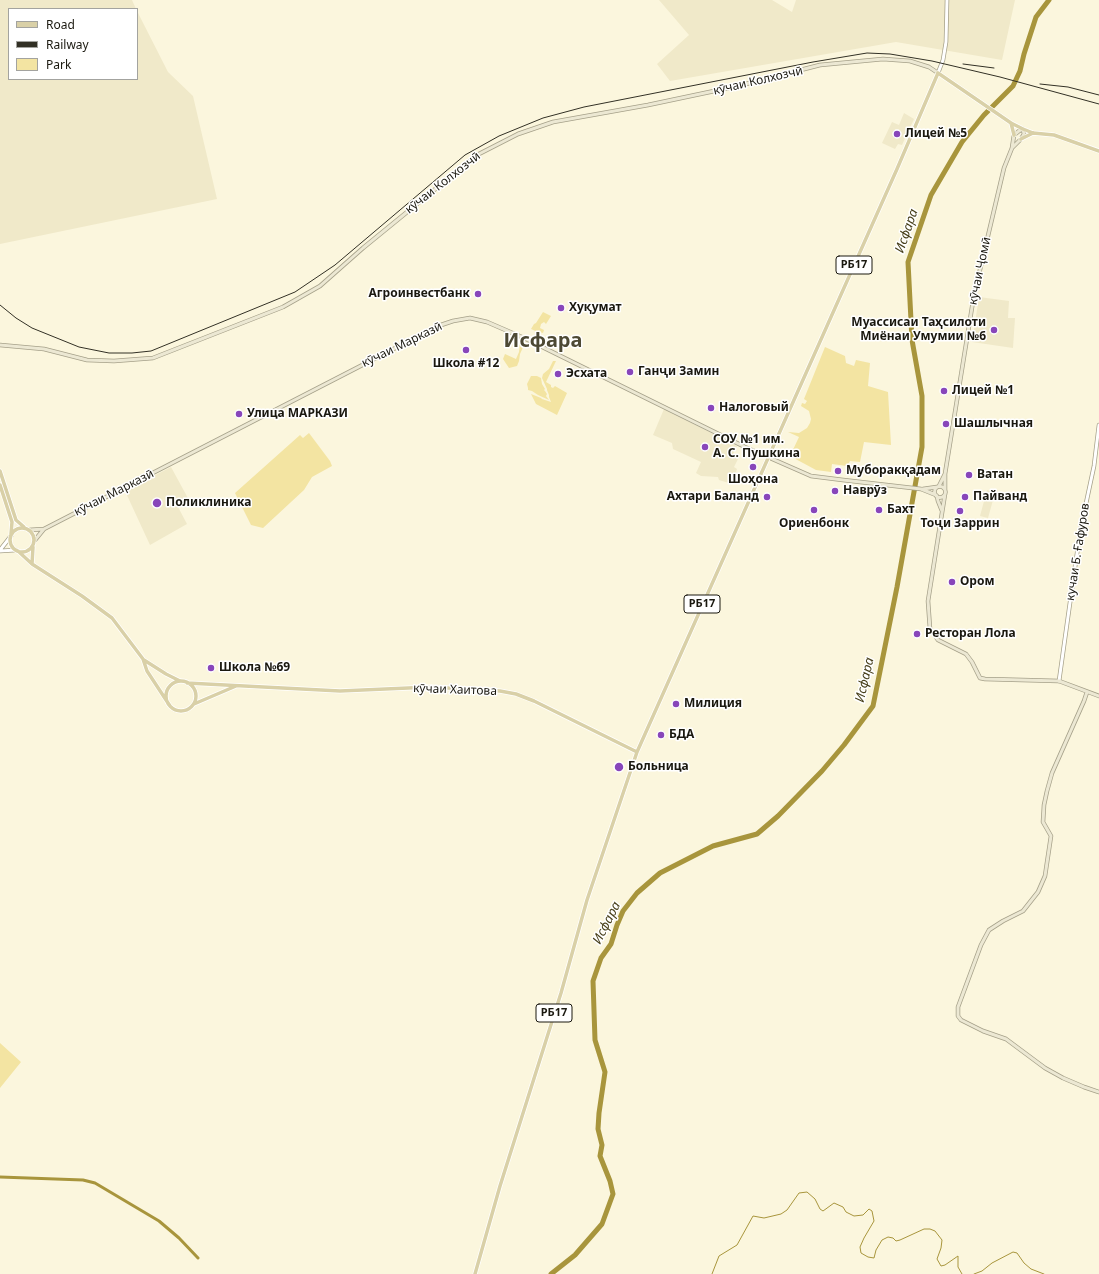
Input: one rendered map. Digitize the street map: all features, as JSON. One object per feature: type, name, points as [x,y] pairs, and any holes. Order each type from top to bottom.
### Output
[{"type":"main road","name":"кӯчаи Колхозчӣ","points":[[0,345],[44,349],[87,360],[114,361],[153,358],[283,306],[320,286],[363,248],[477,155],[518,134],[553,122],[648,105],[738,86],[820,65],[883,59],[910,61],[929,67],[938,73]]},
{"type":"main road","points":[[938,73],[1023,130],[1033,133],[1054,135],[1099,151]]},
{"type":"main road","name":"РБ17","points":[[475,1274],[511,1150],[561,993],[588,900],[637,752],[897,170],[938,73]]},
{"type":"main road","points":[[1011,123],[1014,135],[1021,139]]},
{"type":"main road","points":[[1014,135],[1019,130],[1023,130]]},
{"type":"main road","points":[[1021,139],[1024,134],[1023,130]]},
{"type":"main road","points":[[1021,139],[1033,133]]},
{"type":"main road","name":"кӯчаи Ҷомӣ","points":[[1014,135],[1012,148],[1004,168],[974,295],[945,474],[945,492],[928,601],[930,629],[938,640],[966,654],[980,678],[1059,680]]},
{"type":"main road","name":"кӯчаи Ҷомӣ","points":[[1012,148],[1021,139]]},
{"type":"main road","name":"кӯчаи Марказӣ","points":[[44,530],[438,326],[453,321],[470,318],[487,322],[524,338],[745,447],[811,476],[922,489]]},
{"type":"main road","points":[[0,471],[16,520],[34,536],[35,540]]},
{"type":"main road","points":[[942,511],[935,490],[945,474]]},
{"type":"main road","points":[[0,485],[12,522],[11,544],[32,564],[82,596],[112,618],[143,659],[147,671],[170,706],[176,710],[188,709],[194,704],[237,685]]},
{"type":"main road","points":[[938,487],[944,488],[945,492],[940,497],[922,489],[938,487]]},
{"type":"main road","points":[[11,536],[18,528],[44,530]]},
{"type":"main road","points":[[32,564],[33,546],[35,540],[44,530]]},
{"type":"main road","points":[[17,550],[24,552],[33,546]]},
{"type":"main road","points":[[143,659],[166,674],[187,683],[194,689],[194,704]]},
{"type":"main road","points":[[1059,680],[1099,696]]},
{"type":"main road","points":[[170,706],[166,698],[168,688],[180,681]]},
{"type":"main road","name":"кӯчаи Хаитова","points":[[187,683],[340,691],[432,687],[500,691],[516,694],[534,702],[637,752]]},
{"type":"main road","points":[[1087,692],[1052,772],[1047,791],[1043,822],[1051,836],[1045,876],[1038,892],[1023,911],[989,930],[981,945],[958,1007],[958,1016],[961,1020],[983,1031],[1006,1039],[1051,1072],[1099,1092]]},
{"type":"street","points":[[938,73],[943,60],[946,42],[947,0]]},
{"type":"street","name":"кучаи Б. Ғафуров","points":[[1059,680],[1081,527],[1094,466],[1099,425]]},
{"type":"street","points":[[0,551],[11,536]]},
{"type":"street","points":[[0,551],[17,550]]},
{"type":"shaded area","points":[[0,0],[132,0],[136,8],[8,8],[8,80],[138,80],[138,13],[168,72],[193,96],[217,199],[0,244]]},
{"type":"shaded area","points":[[659,0],[772,0],[792,12],[796,0],[1015,0],[1002,60],[896,42],[670,81],[657,64],[689,35]]},
{"type":"shaded area","name":"Лицей №5","points":[[904,113],[914,119],[902,145],[898,144],[895,149],[882,143],[892,122],[899,125]]},
{"type":"shaded area","name":"Муассисаи Таҳсилоти Миёнаи Умумии №6","points":[[979,297],[1009,301],[1008,318],[1015,318],[1013,348],[972,342]]},
{"type":"shaded area","name":"СОУ №1 им. А. С. Пушкина","points":[[664,409],[737,446],[732,456],[738,459],[734,467],[737,469],[732,484],[719,480],[718,477],[701,476],[696,473],[701,462],[673,449],[672,443],[653,435]]},
{"type":"shaded area","name":"Поликлиника","points":[[171,467],[189,500],[178,507],[187,524],[150,545],[125,491]]},
{"type":"shaded area","points":[[987,490],[995,493],[988,518],[980,516]]},
{"type":"green space","points":[[543,312],[551,316],[546,324],[544,322],[541,324],[540,328],[544,330],[543,333],[540,333],[531,329]]},
{"type":"green space","points":[[520,343],[524,345],[517,366],[509,368],[503,359],[505,354],[516,359],[519,352]]},
{"type":"green space","points":[[825,347],[845,356],[846,363],[854,366],[856,360],[870,363],[868,386],[888,392],[891,445],[864,442],[860,462],[850,461],[847,466],[832,464],[831,472],[816,470],[790,456],[799,437],[788,432],[799,433],[807,428],[810,423],[811,419],[809,411],[801,406],[802,403],[805,404],[807,401],[804,399]]},
{"type":"green space","points":[[553,361],[556,361],[546,382],[551,385],[551,387],[553,388],[555,386],[567,393],[557,415],[536,404],[531,394],[551,402],[542,378],[543,374],[549,369]]},
{"type":"green space","points":[[531,376],[541,378],[545,389],[544,390],[547,394],[546,396],[549,400],[528,390],[527,384]]},
{"type":"green space","points":[[309,433],[330,461],[332,466],[312,477],[304,490],[263,528],[251,525],[235,493],[300,435],[303,438]]},
{"type":"green space","points":[[0,1043],[21,1062],[0,1088]]},
{"type":"waterway","name":"Исфара","points":[[551,1274],[575,1255],[602,1224],[613,1194],[610,1181],[600,1156],[602,1145],[598,1129],[605,1072],[595,1040],[593,981],[601,958],[611,944],[623,911],[637,893],[660,873],[713,846],[757,834],[778,816],[822,771],[844,745],[873,706],[897,587],[922,447],[922,396],[912,340],[908,262],[931,195],[962,142],[984,115],[1013,86],[1020,71],[1036,17],[1049,0]]},
{"type":"waterway","points":[[0,1177],[83,1180],[95,1183],[159,1221],[179,1238],[198,1258]]},
{"type":"waterway","points":[[712,1274],[719,1256],[737,1245],[753,1216],[764,1218],[781,1214],[787,1210],[799,1193],[807,1192],[815,1199],[820,1209],[823,1211],[834,1203],[843,1207],[846,1212],[854,1216],[863,1215],[869,1209],[872,1211],[874,1221],[860,1247],[861,1253],[868,1257],[874,1258],[876,1250],[882,1240],[888,1237],[893,1238],[896,1241],[924,1229],[930,1229],[935,1231],[942,1240],[937,1259],[941,1266],[958,1256],[958,1267],[962,1274]]},
{"type":"waterway","points":[[974,1274],[982,1271],[992,1263],[1013,1252],[1017,1253],[1024,1263],[1031,1269],[1044,1274]]},
{"type":"railway","points":[[0,305],[16,318],[32,328],[79,347],[109,353],[151,351],[295,292],[335,265],[465,155],[499,136],[543,118],[584,107],[813,62],[867,53],[890,54],[932,61],[1000,77],[1099,104]]},
{"type":"railway","points":[[963,64],[994,68]]},
{"type":"railway","points":[[1040,84],[1068,87],[1099,95]]},
{"type":"place","name":"Лицей №5","points":[[897,134]]},
{"type":"place","name":"Агроинвестбанк","points":[[478,294]]},
{"type":"place","name":"Хуқумат","points":[[561,308]]},
{"type":"place","name":"Муассисаи Таҳсилоти Миёнаи Умумии №6","points":[[994,330]]},
{"type":"place","name":"Школа #12","points":[[466,350]]},
{"type":"place","name":"Ганҷи Замин","points":[[630,372]]},
{"type":"place","name":"Эсхата","points":[[558,374]]},
{"type":"place","name":"Лицей №1","points":[[944,391]]},
{"type":"place","name":"Налоговый","points":[[711,408]]},
{"type":"place","name":"Улица МАРКАЗИ","points":[[239,414]]},
{"type":"place","name":"Шашлычная","points":[[946,424]]},
{"type":"place","name":"СОУ №1 им. А. С. Пушкина","points":[[705,447]]},
{"type":"place","name":"Шоҳона","points":[[753,467]]},
{"type":"place","name":"Муборакқадам","points":[[838,471]]},
{"type":"place","name":"Ватан","points":[[969,475]]},
{"type":"place","name":"Наврӯз","points":[[835,491]]},
{"type":"place","name":"Ахтари Баланд","points":[[767,497]]},
{"type":"place","name":"Пайванд","points":[[965,497]]},
{"type":"place","name":"Поликлиника","points":[[157,503]]},
{"type":"place","name":"Ориенбонк","points":[[814,510]]},
{"type":"place","name":"Бахт","points":[[879,510]]},
{"type":"place","name":"Тоҷи Заррин","points":[[960,511]]},
{"type":"place","name":"Ором","points":[[952,582]]},
{"type":"place","name":"Ресторан Лола","points":[[917,634]]},
{"type":"place","name":"Школа №69","points":[[211,668]]},
{"type":"place","name":"Милиция","points":[[676,704]]},
{"type":"place","name":"БДА","points":[[661,735]]},
{"type":"place","name":"Больница","points":[[619,767]]},
{"type":"district","name":"Исфара","points":[[543,341]]}]
